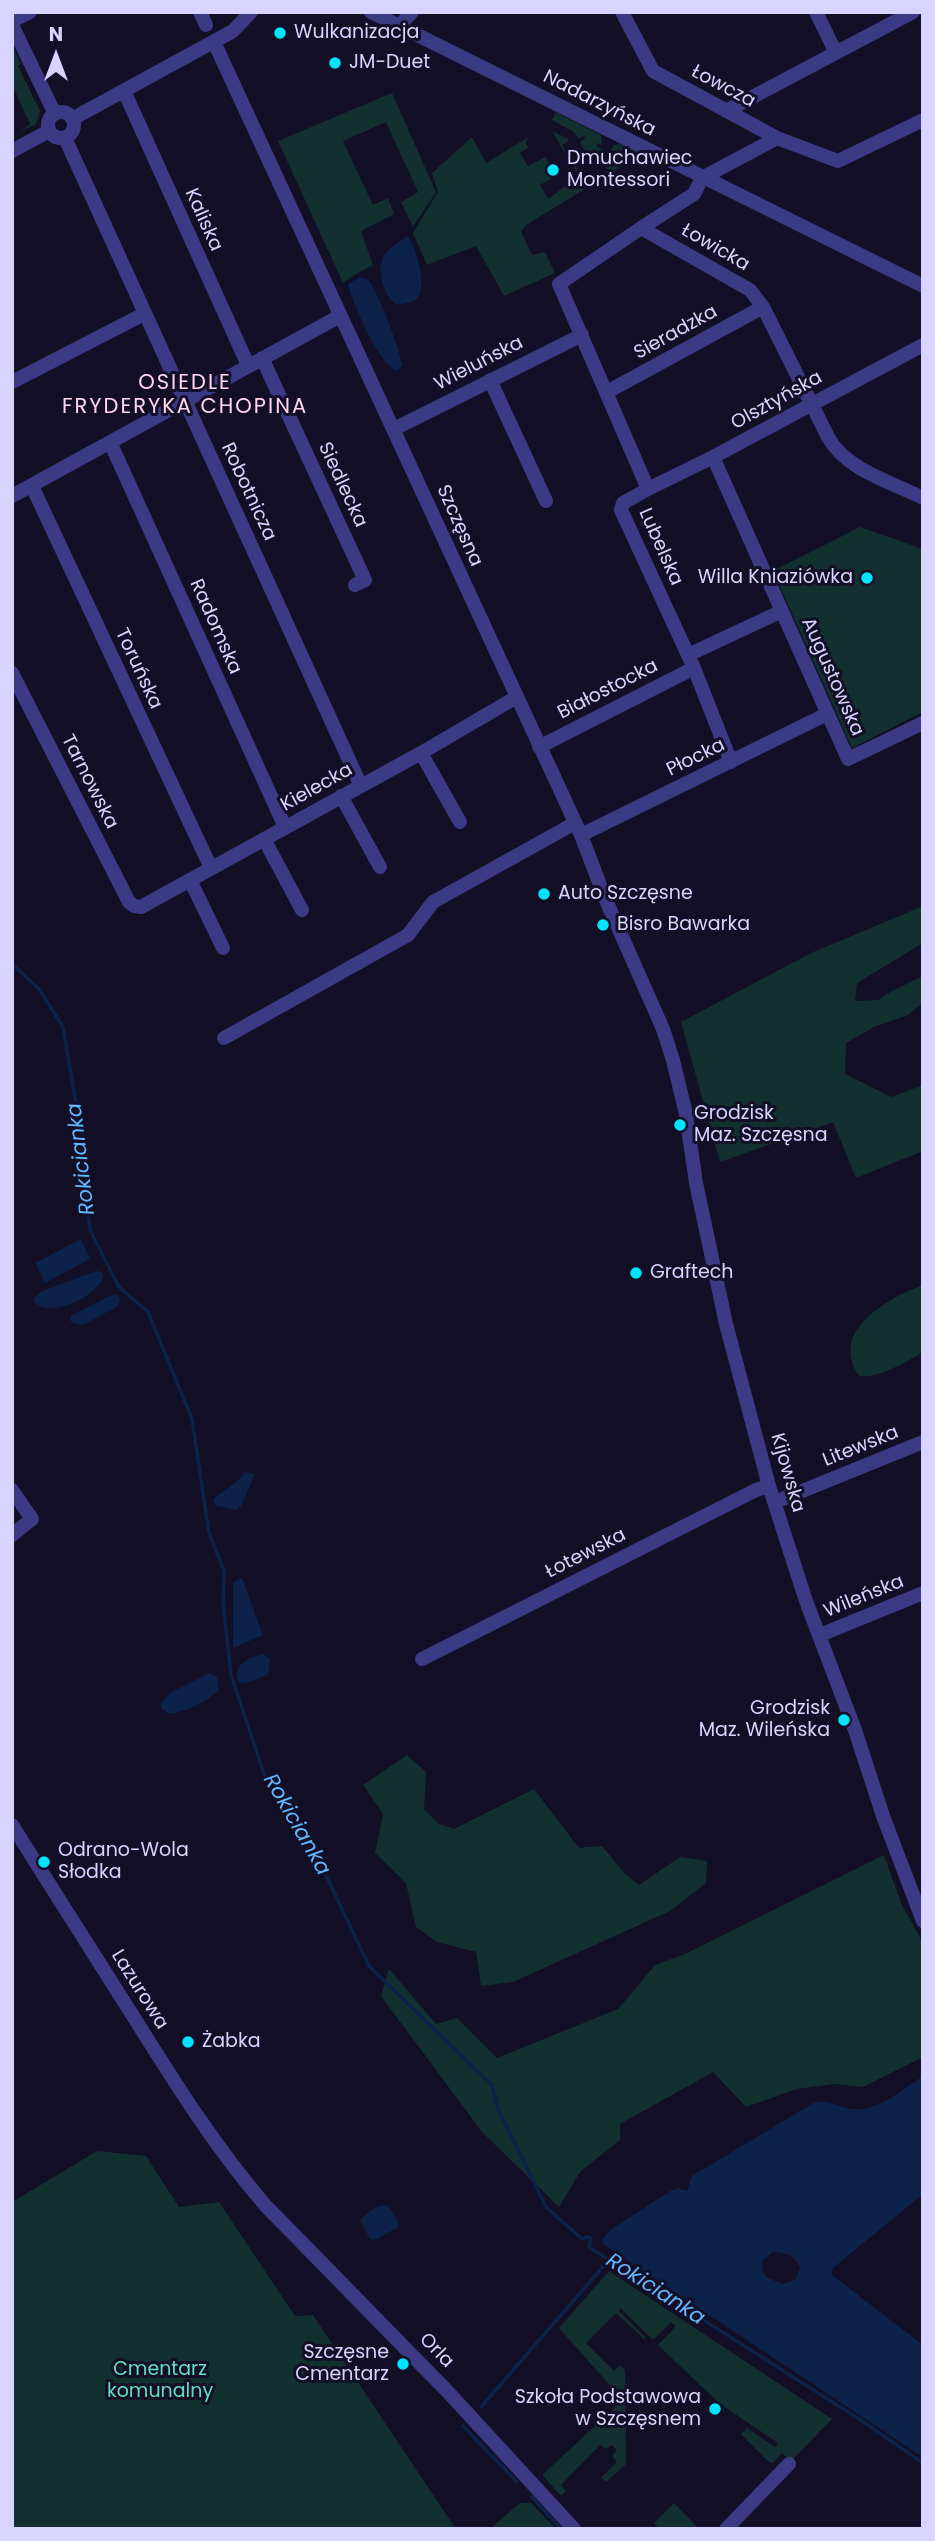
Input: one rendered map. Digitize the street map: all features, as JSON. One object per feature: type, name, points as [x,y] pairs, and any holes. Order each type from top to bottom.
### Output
[{"type":"street","points":[[30,12],[12,23],[55,114]]},
{"type":"street","points":[[72,119],[240,27],[251,12]]},
{"type":"street","name":"Nadarzyńska","points":[[371,12],[923,286]]},
{"type":"street","points":[[399,26],[412,12]]},
{"type":"street","name":"Łowcza","points":[[622,12],[653,71],[777,138],[838,161],[923,120]]},
{"type":"street","points":[[816,12],[836,53]]},
{"type":"street","points":[[726,111],[914,12]]},
{"type":"street","name":"Szczęsna","points":[[214,42],[578,829],[605,898],[663,1029]]},
{"type":"street","name":"Kaliska","points":[[124,91],[248,365]]},
{"type":"street","points":[[63,113],[72,119],[73,129],[65,138],[55,137],[49,131],[49,119],[55,114],[63,113]]},
{"type":"street","points":[[12,151],[49,131]]},
{"type":"street","name":"Robotnicza","points":[[65,138],[361,786]]},
{"type":"street","name":"Łowicka","points":[[559,284],[694,194],[702,178],[777,138]]},
{"type":"street","name":"Łowicka","points":[[641,228],[750,290],[763,307],[833,446],[845,459],[923,498]]},
{"type":"street","name":"Lubelska","points":[[559,284],[648,489],[623,503],[621,510],[691,662],[731,762]]},
{"type":"street","name":"Sieradzka","points":[[607,392],[763,307]]},
{"type":"street","points":[[12,382],[144,314]]},
{"type":"street","points":[[12,496],[340,316]]},
{"type":"street","name":"Wieluńska","points":[[394,429],[582,335]]},
{"type":"street","name":"Olsztyńska","points":[[648,489],[923,345]]},
{"type":"street","name":"Siedlecka","points":[[262,358],[365,580],[355,585]]},
{"type":"street","points":[[490,380],[546,501]]},
{"type":"street","name":"Radomska","points":[[110,442],[285,827]]},
{"type":"street","name":"Augustowska","points":[[713,457],[848,760],[923,723]]},
{"type":"street","name":"Toruńska","points":[[32,486],[211,868]]},
{"type":"street","name":"Białostocka","points":[[540,747],[782,611]]},
{"type":"street","name":"Tarnowska","points":[[12,673],[129,902],[134,906]]},
{"type":"street","name":"Kielecka","points":[[134,906],[141,907],[516,698]]},
{"type":"street","name":"Płocka","points":[[224,1038],[408,935],[433,902],[578,829],[731,762],[827,714]]},
{"type":"street","points":[[421,753],[460,822]]},
{"type":"street","points":[[341,796],[380,867]]},
{"type":"street","points":[[264,839],[302,911]]},
{"type":"street","points":[[190,880],[223,948]]},
{"type":"street","name":"Kijowska","points":[[663,1029],[686,1114],[696,1183],[726,1324],[769,1486],[806,1601],[922,1916]]},
{"type":"street","name":"Litewska","points":[[775,1502],[923,1442]]},
{"type":"street","name":"Łotewska","points":[[422,1659],[756,1490],[769,1486]]},
{"type":"street","points":[[12,1490],[32,1519],[12,1535]]},
{"type":"street","name":"Wileńska","points":[[820,1635],[923,1593]]},
{"type":"street","name":"Lazurowa","points":[[12,1825],[18,1845],[199,2119],[265,2205]]},
{"type":"street","name":"Orla","points":[[265,2205],[448,2392],[574,2529]]},
{"type":"street","points":[[726,2529],[789,2465]]},
{"type":"green space","points":[[12,45],[21,64],[18,66],[40,111],[36,124],[20,132],[30,124],[12,85]]},
{"type":"green space","points":[[392,93],[436,192],[413,227],[401,202],[418,192],[386,122],[343,141],[373,205],[388,198],[394,214],[361,231],[373,265],[343,283],[278,141]]},
{"type":"green space","points":[[556,112],[601,135],[602,145],[597,143],[596,146],[603,150],[598,162],[591,161],[580,142],[586,137],[579,139],[574,132],[552,120]]},
{"type":"green space","points":[[552,131],[568,139],[569,141],[562,145],[566,152],[573,147],[576,152],[569,157],[572,163],[580,158],[582,162],[575,166],[581,177],[592,173],[595,178],[608,170],[604,164],[613,167],[617,157],[609,153],[614,145],[621,144],[640,153],[637,161],[629,162],[526,225],[521,231],[532,255],[545,252],[555,273],[504,296],[476,246],[427,265],[413,233],[438,192],[432,173],[472,137],[486,163],[527,138],[528,148],[520,153],[528,166],[545,157],[556,176],[540,185],[548,199],[568,184],[572,190],[583,183]]},
{"type":"green space","points":[[860,527],[923,549],[923,712],[852,748],[773,571]]},
{"type":"green space","points":[[923,906],[923,943],[857,983],[855,1001],[878,1000],[923,976],[923,1003],[908,1015],[874,1027],[846,1043],[845,1074],[891,1097],[923,1085],[923,1151],[856,1178],[833,1122],[720,1162],[681,1022],[811,953]]},
{"type":"green space","points":[[923,1285],[923,1350],[919,1355],[890,1370],[859,1376],[851,1360],[851,1345],[856,1331],[866,1318],[879,1308]]},
{"type":"green space","points":[[407,1755],[426,1772],[424,1809],[439,1824],[454,1829],[534,1789],[579,1848],[602,1846],[625,1874],[639,1885],[680,1857],[707,1861],[706,1883],[670,1911],[513,1982],[481,1986],[476,1952],[437,1942],[416,1927],[406,1883],[375,1853],[383,1814],[363,1785]]},
{"type":"green space","points":[[884,1855],[901,1903],[923,1943],[923,2057],[863,2087],[834,2084],[797,2089],[746,2107],[713,2072],[620,2124],[620,2140],[580,2172],[559,2207],[482,2132],[381,1996],[389,1969],[436,2024],[457,2018],[497,2058],[618,2009],[655,1965],[685,1954]]},
{"type":"green space","name":"Cmentarz komunalny","points":[[97,2151],[146,2156],[179,2207],[219,2202],[295,2316],[313,2315],[456,2529],[12,2529],[12,2202]]},
{"type":"green space","points":[[609,2271],[832,2419],[791,2461],[782,2453],[773,2463],[769,2462],[741,2434],[747,2428],[775,2447],[778,2443],[719,2403],[658,2345],[676,2326],[671,2322],[653,2340],[620,2308],[619,2311],[645,2340],[616,2313],[586,2343],[614,2371],[620,2365],[625,2370],[626,2464],[606,2482],[601,2478],[617,2462],[612,2456],[617,2450],[612,2445],[606,2449],[600,2445],[561,2485],[566,2491],[561,2496],[542,2475],[623,2400],[559,2328]]},
{"type":"green space","points":[[520,2503],[531,2503],[556,2529],[490,2529]]},
{"type":"green space","points":[[674,2503],[699,2529],[660,2529],[654,2523]]},
{"type":"water","points":[[408,236],[418,259],[421,288],[414,301],[397,305],[384,288],[381,265],[390,249]]},
{"type":"water","points":[[360,277],[370,282],[384,310],[402,365],[398,371],[383,359],[375,347],[355,305],[348,284]]},
{"type":"water","points":[[81,1239],[90,1259],[45,1283],[35,1263]]},
{"type":"water","points":[[96,1271],[102,1272],[104,1277],[92,1292],[83,1298],[62,1307],[43,1307],[35,1303],[34,1298],[42,1291]]},
{"type":"water","points":[[113,1294],[120,1299],[118,1306],[83,1325],[72,1323],[71,1316]]},
{"type":"water","points":[[244,1472],[255,1474],[241,1506],[236,1510],[216,1506],[213,1500]]},
{"type":"water","points":[[242,1578],[263,1635],[233,1648],[233,1582]]},
{"type":"water","points":[[264,1654],[270,1660],[268,1675],[246,1683],[238,1682],[240,1666],[248,1659]]},
{"type":"water","points":[[209,1673],[217,1677],[219,1690],[213,1695],[196,1705],[170,1714],[161,1709],[161,1703],[170,1693]]},
{"type":"water","points":[[923,2076],[923,2194],[833,2268],[832,2275],[923,2345],[923,2455],[604,2245],[602,2240],[610,2230],[672,2190],[678,2188],[687,2191],[692,2176],[815,2102],[848,2108],[872,2107]],"holes":[[[777,2252],[790,2256],[798,2264],[800,2268],[795,2280],[782,2284],[766,2277],[762,2268],[763,2260]]]},
{"type":"water","points":[[382,2205],[391,2210],[399,2224],[397,2228],[374,2240],[370,2239],[360,2220]]},
{"type":"waterway","name":"Rokicianka","points":[[12,964],[39,989],[63,1027],[81,1134],[90,1230],[119,1287],[148,1312],[192,1419],[209,1533],[224,1571],[223,1602],[231,1675],[265,1777],[323,1869],[369,1966],[492,2085],[498,2109],[546,2207],[582,2239],[591,2238],[589,2247],[862,2421],[923,2463]]},
{"type":"waterway","points":[[481,2407],[608,2261]]},
{"type":"waterway","points":[[463,2426],[517,2482]]},
{"type":"waterway","points":[[532,2497],[561,2529]]},
{"type":"place","name":"Wulkanizacja","points":[[280,33]]},
{"type":"place","name":"JM-Duet","points":[[335,63]]},
{"type":"place","name":"Dmuchawiec Montessori","points":[[553,170]]},
{"type":"place","name":"Willa Kniaziówka","points":[[867,578]]},
{"type":"place","name":"Auto Szczęsne","points":[[544,894]]},
{"type":"place","name":"Bisro Bawarka","points":[[603,925]]},
{"type":"place","name":"Grodzisk Maz. Szczęsna","points":[[680,1125]]},
{"type":"place","name":"Graftech","points":[[636,1273]]},
{"type":"place","name":"Grodzisk Maz. Wileńska","points":[[844,1720]]},
{"type":"place","name":"Odrano-Wola Słodka","points":[[44,1862]]},
{"type":"place","name":"Żabka","points":[[188,2042]]},
{"type":"place","name":"Szczęsne Cmentarz","points":[[403,2364]]},
{"type":"place","name":"Szkoła Podstawowa w Szczęsnem","points":[[715,2409]]},
{"type":"district","name":"OSIEDLE FRYDERYKA CHOPINA","points":[[185,396]]}]
